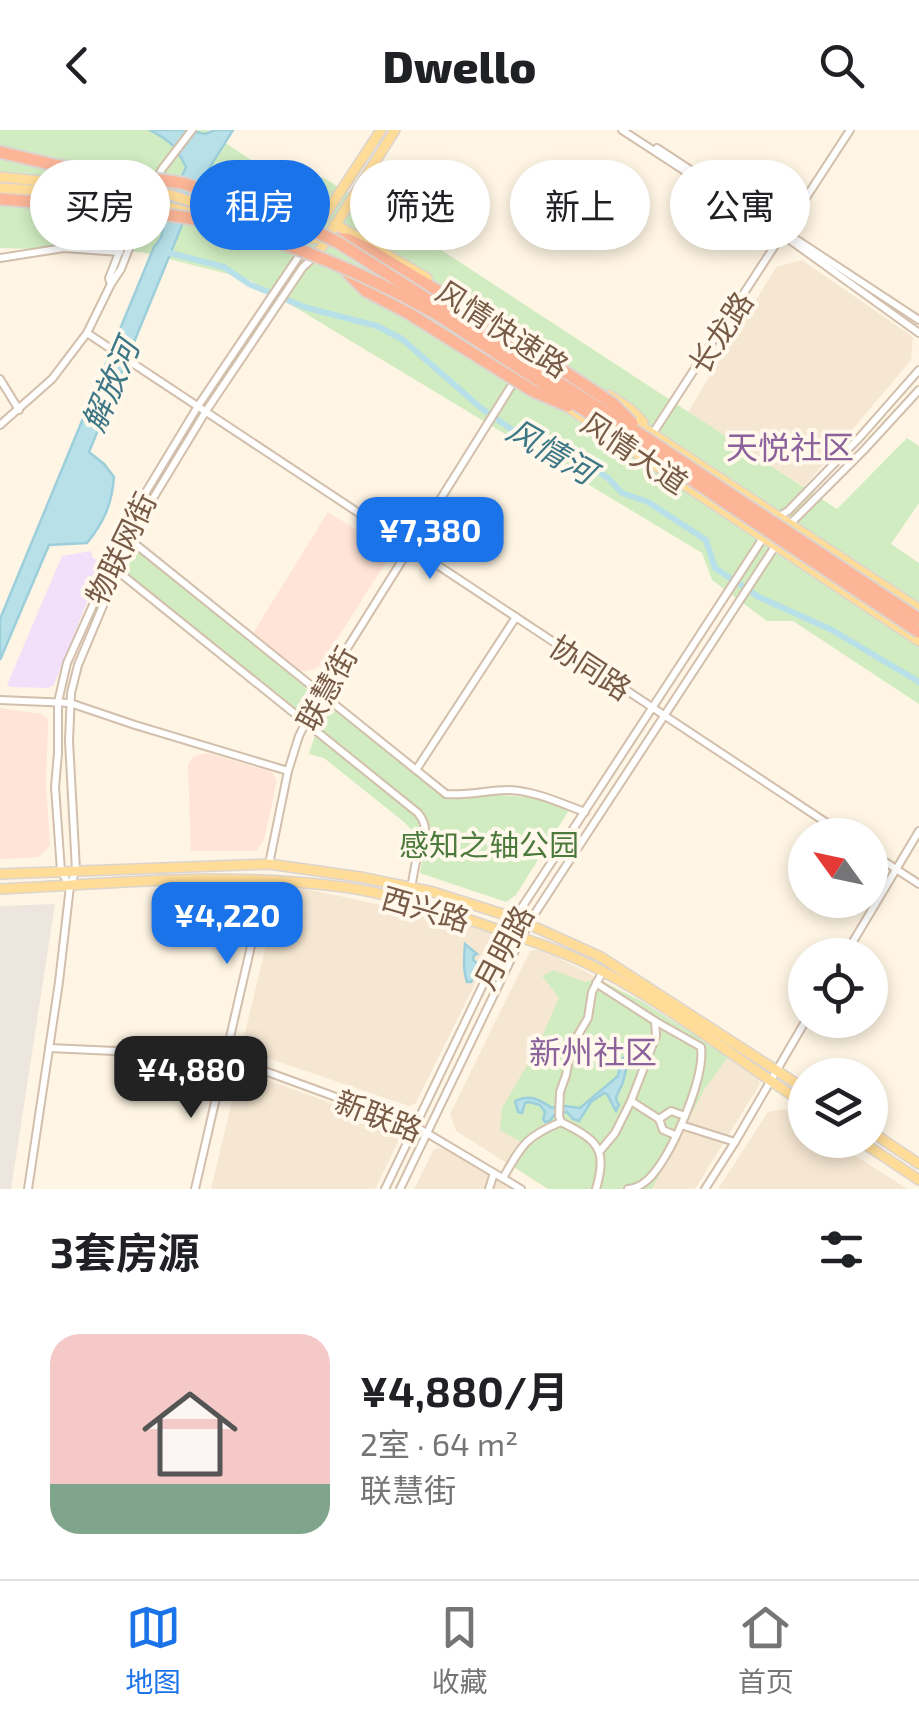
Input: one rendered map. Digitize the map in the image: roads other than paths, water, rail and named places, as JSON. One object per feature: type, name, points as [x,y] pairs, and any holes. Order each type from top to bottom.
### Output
[{"type":"highway","name":"风情快速路","points":[[0,152],[59,166],[182,183],[282,215],[339,243],[651,436],[919,619]]},
{"type":"highway","name":"风情快速路","points":[[2,195],[204,221],[296,248],[406,296],[919,632]]},
{"type":"highway","points":[[330,239],[347,239],[368,248],[491,323],[612,403],[651,436]]},
{"type":"highway","points":[[336,261],[366,292],[408,313],[533,392],[593,417]]},
{"type":"main road","points":[[330,208],[381,130]]},
{"type":"main road","points":[[330,232],[395,130]]},
{"type":"main road","name":"风情大道","points":[[0,177],[30,180]]},
{"type":"main road","name":"风情大道","points":[[2,195],[30,193]]},
{"type":"main road","points":[[335,224],[399,260],[630,409],[651,436]]},
{"type":"main road","name":"风情大道","points":[[330,242],[366,254],[395,270],[919,609]]},
{"type":"main road","name":"风情大道","points":[[315,250],[366,273],[919,641]]},
{"type":"main road","name":"西兴路","points":[[0,874],[269,864],[433,892],[515,918],[588,951],[635,977],[788,1077]]},
{"type":"main road","name":"西兴路","points":[[0,889],[197,879],[326,884],[384,894],[521,937],[603,971],[788,1093]]},
{"type":"main road","points":[[888,1144],[919,1164]]},
{"type":"main road","points":[[886,1158],[919,1180]]},
{"type":"street","points":[[170,160],[192,130]]},
{"type":"street","points":[[622,130],[670,161]]},
{"type":"street","points":[[630,130],[675,160]]},
{"type":"street","name":"长龙路","points":[[810,192],[850,130]]},
{"type":"street","points":[[0,258],[64,248],[120,252],[110,284]]},
{"type":"street","points":[[0,426],[52,379],[88,333],[128,250]]},
{"type":"street","name":"物联网街","points":[[70,886],[62,871],[55,787],[58,702],[67,663],[146,492],[198,406],[302,250]]},
{"type":"street","name":"长龙路","points":[[651,436],[773,250]]},
{"type":"street","points":[[807,250],[919,333]]},
{"type":"street","points":[[810,250],[919,320]]},
{"type":"street","name":"物联网街","points":[[28,1189],[70,886],[76,870],[69,740],[70,703],[78,666],[164,478],[303,267],[318,253]]},
{"type":"street","name":"协同路","points":[[88,333],[819,818]]},
{"type":"street","name":"月明路","points":[[385,1189],[515,918],[739,574],[777,517],[788,511],[919,370]]},
{"type":"street","name":"联慧街","points":[[269,864],[288,772],[299,736],[320,694],[518,375]]},
{"type":"street","points":[[0,380],[19,410]]},
{"type":"street","name":"月明路","points":[[400,1189],[528,924],[788,525],[919,390]]},
{"type":"street","points":[[124,535],[446,794],[528,792],[584,812]]},
{"type":"street","points":[[110,566],[424,819],[425,839],[411,888]]},
{"type":"street","points":[[416,770],[516,617]]},
{"type":"street","points":[[0,700],[70,703],[288,772]]},
{"type":"street","points":[[856,938],[919,831]]},
{"type":"street","points":[[888,864],[919,884]]},
{"type":"street","points":[[194,1189],[266,880]]},
{"type":"street","points":[[560,1119],[559,1103],[571,1046],[588,1018],[592,992],[603,971]]},
{"type":"street","points":[[596,983],[701,1047],[703,1061],[676,1135],[654,1174],[638,1188],[628,1189]]},
{"type":"street","points":[[600,1151],[615,1133],[631,1101],[656,1036],[655,1021]]},
{"type":"street","points":[[705,1189],[795,1038]]},
{"type":"street","name":"新联路","points":[[48,1048],[137,1052],[223,1061],[262,1070],[415,1126],[520,1189]]},
{"type":"street","points":[[631,1101],[658,1118],[664,1130],[676,1135]]},
{"type":"street","points":[[658,1118],[671,1111],[685,1116]]},
{"type":"street","points":[[560,1119],[589,1136],[600,1148],[602,1171],[596,1189]]},
{"type":"street","points":[[503,1178],[521,1147],[560,1119]]},
{"type":"street","points":[[680,1125],[735,1142]]},
{"type":"street","points":[[489,1189],[494,1173]]},
{"type":"water","name":"解放河","points":[[150,130],[205,134],[233,130],[214,160],[190,160],[190,206],[89,452],[114,477],[106,512],[87,543],[49,545],[0,660],[0,619],[153,250],[170,250],[170,204],[186,167],[164,138]]},
{"type":"water","points":[[465,944],[477,954],[473,960],[480,966],[471,982],[467,982],[465,973]]},
{"type":"water","points":[[631,1056],[616,1097],[616,1111],[604,1093],[591,1102],[579,1121],[567,1112],[545,1122],[540,1105],[529,1102],[522,1113],[518,1112],[515,1101],[525,1098],[552,1108],[580,1108],[618,1076],[621,1060]]},
{"type":"waterway","name":"风情河","points":[[166,252],[224,267],[249,284],[304,307],[377,326],[402,339],[511,429],[560,447],[608,478],[622,493],[648,502],[706,540],[715,568],[759,597],[832,630],[919,682]]},
{"type":"district","name":"天悦社区","points":[[790,446]]},
{"type":"district","name":"新州社区","points":[[593,1051]]},
{"type":"park label","name":"感知之轴公园","points":[[489,844]]}]
